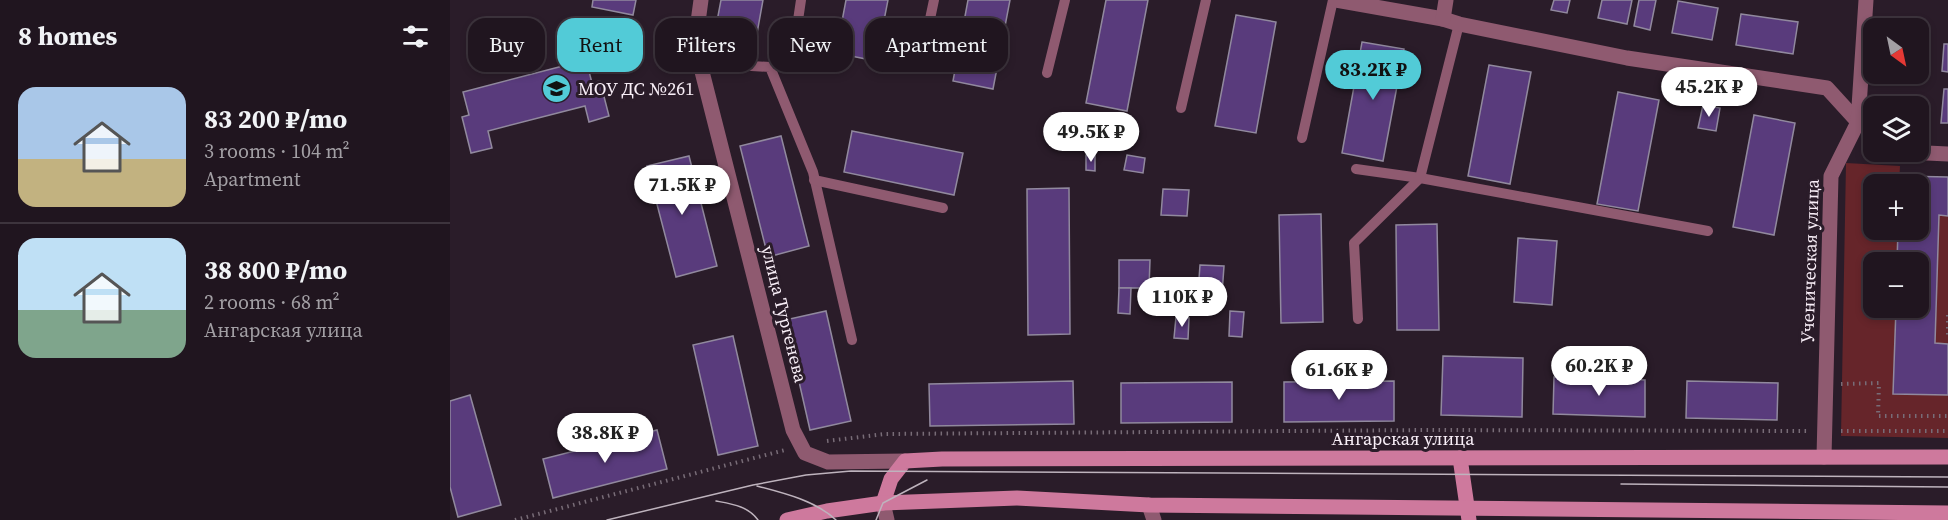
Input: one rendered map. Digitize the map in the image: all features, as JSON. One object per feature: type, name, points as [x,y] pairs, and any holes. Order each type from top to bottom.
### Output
[{"type":"main road","name":"Ангарская улица","points":[[905,462],[942,459],[1948,457]]},
{"type":"main road","points":[[1460,458],[1468,514]]},
{"type":"main road","points":[[883,503],[891,479],[905,462]]},
{"type":"main road","points":[[787,520],[827,511],[883,503],[1017,498],[1151,513],[1948,513]]},
{"type":"street","name":"улица Тургенева","points":[[699,18],[701,0]]},
{"type":"street","points":[[1335,0],[1443,19],[1627,58],[1827,87],[1858,123],[1863,125]]},
{"type":"street","points":[[1443,19],[1446,0]]},
{"type":"street","name":"Ученическая улица","points":[[1824,458],[1831,176],[1858,123],[1866,0]]},
{"type":"street","name":"улица Тургенева","points":[[702,72],[793,430],[802,446]]},
{"type":"street","points":[[1929,153],[1948,154]]},
{"type":"street","points":[[802,446],[805,453],[828,462],[905,462]]},
{"type":"street","points":[[882,462],[891,479]]},
{"type":"street","points":[[883,503],[887,520]]},
{"type":"lane","points":[[798,18],[801,0]]},
{"type":"lane","points":[[930,18],[934,0]]},
{"type":"lane","points":[[1047,73],[1065,0]]},
{"type":"lane","points":[[1181,108],[1206,0]]},
{"type":"lane","points":[[1302,138],[1335,0]]},
{"type":"lane","points":[[1358,319],[1354,243],[1420,178],[1459,24]]},
{"type":"lane","points":[[757,66],[770,67],[814,180],[852,340]]},
{"type":"lane","points":[[1356,169],[1420,178],[1708,231]]},
{"type":"lane","points":[[814,180],[943,208]]},
{"type":"path","points":[[1948,315],[1948,335]]},
{"type":"path","points":[[1826,385],[1879,383],[1878,416],[1948,416]]},
{"type":"path","points":[[515,520],[802,446],[842,438],[885,434],[1428,430],[1948,431]]},
{"type":"shaded area","points":[[1846,163],[1900,166],[1900,174],[1863,174],[1863,240],[1898,240],[1897,252],[1863,252],[1863,318],[1896,318],[1893,394],[1948,395],[1948,438],[1841,436]]},
{"type":"shaded area","points":[[1939,215],[1948,216],[1948,344],[1935,343]]},
{"type":"building","points":[[593,0],[636,0],[633,15],[592,7]]},
{"type":"building","points":[[721,0],[763,0],[757,33],[757,18],[718,18]]},
{"type":"building","points":[[846,0],[888,0],[884,18],[865,18],[865,59],[853,56],[853,18],[843,18]]},
{"type":"building","points":[[968,0],[1010,0],[1007,18],[965,18]]},
{"type":"building","points":[[1106,0],[1148,0],[1127,111],[1086,103]]},
{"type":"building","points":[[1554,0],[1570,0],[1567,13],[1551,10]]},
{"type":"building","points":[[1602,0],[1632,0],[1627,24],[1598,18]]},
{"type":"building","points":[[1639,0],[1656,0],[1650,30],[1634,26]]},
{"type":"building","points":[[1678,1],[1718,8],[1712,40],[1672,33]]},
{"type":"building","points":[[1741,14],[1798,22],[1793,54],[1736,45]]},
{"type":"building","points":[[1236,15],[1276,22],[1256,133],[1215,126]]},
{"type":"building","points":[[1362,42],[1404,49],[1383,161],[1342,153]]},
{"type":"building","points":[[1944,44],[1948,44],[1948,72],[1942,71]]},
{"type":"building","points":[[1489,65],[1531,72],[1510,184],[1468,176]]},
{"type":"building","points":[[557,68],[557,72],[589,72],[592,83],[600,81],[609,116],[589,122],[585,106],[488,131],[492,148],[471,153],[462,117],[469,115],[463,92]]},
{"type":"building","points":[[955,72],[996,72],[993,89],[953,81]]},
{"type":"building","points":[[1944,89],[1948,89],[1948,123],[1941,123]]},
{"type":"building","points":[[1618,92],[1659,100],[1638,211],[1597,204]]},
{"type":"building","points":[[1703,105],[1720,108],[1716,131],[1698,128]]},
{"type":"building","points":[[1754,115],[1795,123],[1774,235],[1733,227]]},
{"type":"building","points":[[852,131],[963,153],[954,195],[844,172]]},
{"type":"building","points":[[781,136],[809,246],[768,257],[740,146]]},
{"type":"building","points":[[1086,155],[1095,155],[1095,171],[1086,170]]},
{"type":"building","points":[[1127,155],[1145,158],[1143,173],[1124,170]]},
{"type":"building","points":[[689,156],[717,266],[676,277],[647,166]]},
{"type":"building","points":[[1929,177],[1948,177],[1948,216],[1939,215],[1935,343],[1948,344],[1948,395],[1893,394],[1896,318],[1929,318],[1929,252],[1897,252],[1898,240],[1929,240]]},
{"type":"building","points":[[1069,188],[1070,334],[1028,335],[1027,189]]},
{"type":"building","points":[[1163,189],[1189,190],[1187,216],[1161,215]]},
{"type":"building","points":[[1321,214],[1323,322],[1281,323],[1279,215]]},
{"type":"building","points":[[1437,224],[1439,330],[1397,330],[1396,225]]},
{"type":"building","points":[[1518,238],[1557,241],[1552,305],[1514,302]]},
{"type":"building","points":[[1119,260],[1150,260],[1149,288],[1119,288]]},
{"type":"building","points":[[1200,265],[1224,266],[1222,294],[1198,293]]},
{"type":"building","points":[[1119,288],[1131,288],[1130,314],[1118,313]]},
{"type":"building","points":[[826,311],[851,421],[810,430],[785,320]]},
{"type":"building","points":[[1230,311],[1244,312],[1242,337],[1229,336]]},
{"type":"building","points":[[1176,317],[1189,318],[1188,339],[1174,338]]},
{"type":"building","points":[[733,336],[758,446],[718,455],[693,345]]},
{"type":"building","points":[[1443,356],[1523,358],[1522,417],[1441,415]]},
{"type":"building","points":[[1554,377],[1645,380],[1645,417],[1553,414]]},
{"type":"building","points":[[1073,381],[1074,424],[930,426],[929,384]]},
{"type":"building","points":[[1394,381],[1394,421],[1284,422],[1284,382]]},
{"type":"building","points":[[1687,381],[1778,383],[1777,420],[1686,418]]},
{"type":"building","points":[[1232,382],[1232,422],[1121,423],[1121,383]]},
{"type":"building","points":[[470,395],[501,505],[458,517],[450,487],[450,401]]},
{"type":"building","points":[[657,430],[667,469],[553,498],[543,459]]},
{"type":"tram line","points":[[607,520],[753,485],[806,475],[851,471],[1948,477]]},
{"type":"tram line","points":[[876,520],[883,503],[927,480]]},
{"type":"tram line","points":[[1621,484],[1948,487]]},
{"type":"tram line","points":[[757,486],[809,503],[836,520]]},
{"type":"tram line","points":[[716,501],[745,509],[758,520]]},
{"type":"place","name":"МОУ ДС №261","points":[[557,89]]}]
